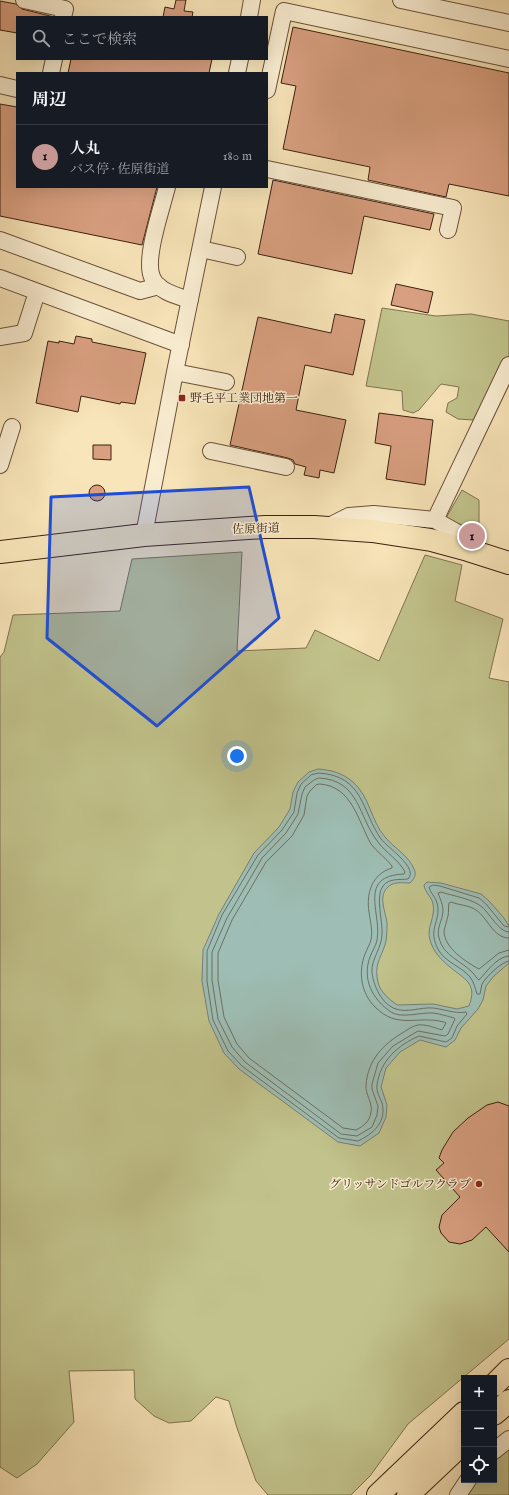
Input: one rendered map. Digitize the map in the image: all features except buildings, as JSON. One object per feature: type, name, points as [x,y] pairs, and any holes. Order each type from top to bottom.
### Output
[{"type":"highway","name":"佐原街道","points":[[0,552],[144,535],[265,527],[325,528],[372,531],[431,540],[509,563]]},
{"type":"highway","points":[[497,1381],[509,1370]]},
{"type":"highway","points":[[497,1411],[509,1401]]},
{"type":"highway","points":[[378,1495],[461,1416]]},
{"type":"highway","points":[[408,1495],[461,1445]]},
{"type":"street","points":[[24,0],[65,9],[63,16]]},
{"type":"street","points":[[249,16],[252,0]]},
{"type":"street","points":[[401,0],[509,23]]},
{"type":"street","points":[[268,85],[284,11],[509,58]]},
{"type":"street","points":[[51,72],[54,60]]},
{"type":"street","points":[[237,72],[240,60]]},
{"type":"street","points":[[0,85],[16,89]]},
{"type":"street","points":[[268,169],[453,208],[448,230]]},
{"type":"street","points":[[167,188],[149,256],[152,277],[159,286],[172,294],[190,300]]},
{"type":"street","points":[[144,535],[175,372],[214,188]]},
{"type":"street","points":[[0,240],[140,291],[159,286]]},
{"type":"street","points":[[201,249],[237,256]]},
{"type":"street","points":[[0,278],[181,345]]},
{"type":"street","points":[[0,338],[24,333],[37,292]]},
{"type":"street","points":[[435,520],[509,365]]},
{"type":"street","points":[[175,372],[226,382]]},
{"type":"street","points":[[0,465],[12,427]]},
{"type":"street","points":[[212,451],[286,467]]},
{"type":"street","points":[[325,528],[349,516],[374,514],[435,520],[465,537],[468,550]]},
{"type":"street","points":[[497,1449],[509,1439]]},
{"type":"street","points":[[458,1495],[466,1483]]},
{"type":"highlighted area","points":[[249,487],[279,618],[157,726],[47,638],[51,497]]},
{"type":"green space","points":[[382,308],[436,316],[471,314],[509,321],[509,356],[504,362],[473,420],[458,419],[446,412],[448,403],[457,398],[459,387],[441,384],[419,410],[413,413],[403,410],[402,391],[366,386]]},
{"type":"green space","points":[[462,490],[479,500],[479,533],[446,518]]},
{"type":"green space","name":"グリッサンドゴルフクラブ","points":[[242,552],[237,651],[306,648],[315,630],[379,661],[425,555],[462,565],[455,601],[503,619],[489,678],[509,682],[509,1339],[466,1375],[461,1375],[461,1379],[408,1424],[370,1476],[351,1495],[268,1495],[256,1481],[229,1401],[216,1397],[191,1421],[169,1423],[154,1416],[135,1399],[134,1370],[69,1371],[74,1422],[37,1464],[17,1478],[0,1467],[0,657],[4,652],[13,615],[120,611],[132,559]]},
{"type":"green space","points":[[509,1444],[509,1495],[465,1495],[474,1483],[497,1483],[497,1456]]},
{"type":"water","points":[[318,769],[337,772],[345,776],[359,788],[380,831],[409,860],[415,871],[415,877],[410,883],[392,884],[384,892],[383,896],[387,934],[385,945],[377,967],[377,976],[379,986],[385,995],[397,1005],[433,1004],[457,1009],[469,1006],[471,998],[472,992],[468,982],[435,952],[431,944],[429,931],[434,908],[424,885],[427,882],[441,883],[481,894],[504,918],[509,926],[509,963],[494,976],[486,986],[483,1000],[478,1009],[461,1028],[455,1040],[446,1047],[420,1040],[400,1052],[386,1068],[381,1087],[387,1105],[386,1117],[379,1133],[360,1146],[338,1142],[239,1069],[224,1053],[209,1021],[202,981],[203,950],[219,914],[254,853],[279,827],[290,809],[293,792],[298,782],[309,772]]},
{"type":"place","name":"野毛平工業団地第一","points":[[182,398]]},
{"type":"place","name":"人丸","points":[[472,536]]},
{"type":"place","name":"グリッサンドゴルフクラブ","points":[[479,1184]]}]
